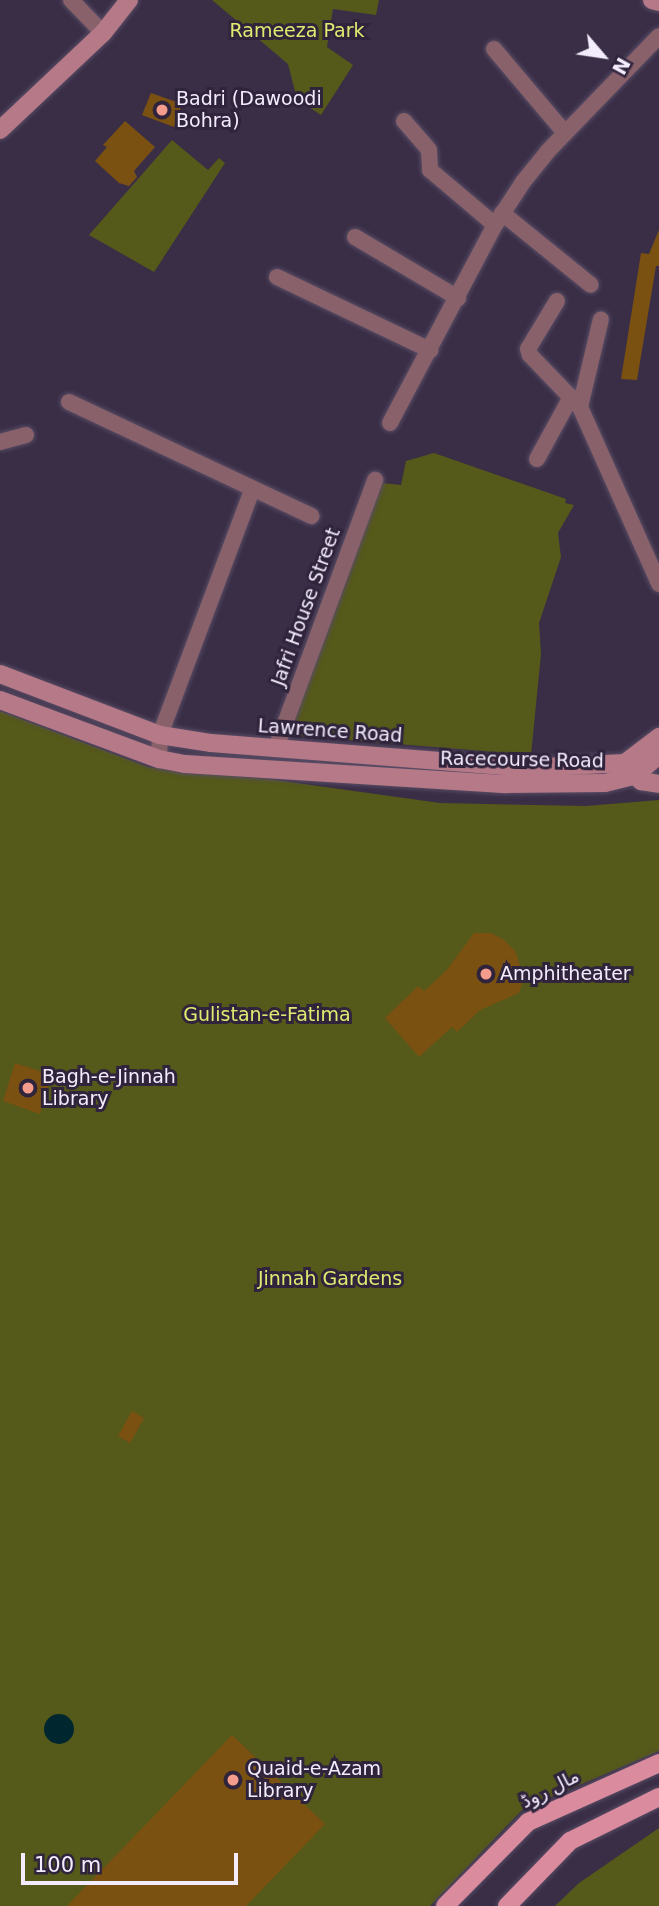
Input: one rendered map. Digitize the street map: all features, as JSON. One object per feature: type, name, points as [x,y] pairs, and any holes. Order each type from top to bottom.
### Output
[{"type":"main road","points":[[0,130],[103,33],[129,0]]},
{"type":"main road","points":[[652,0],[659,2]]},
{"type":"main road","name":"Lawrence Road","points":[[0,674],[160,734],[211,743],[526,768],[630,770],[648,783],[659,784]]},
{"type":"main road","name":"Racecourse Road","points":[[0,700],[159,759],[185,764],[506,785],[605,783],[630,770]]},
{"type":"main road","points":[[630,770],[659,737]]},
{"type":"main road","points":[[630,770],[659,757]]},
{"type":"main road","name":"مال روڈ","points":[[445,1906],[528,1822],[659,1763]]},
{"type":"main road","points":[[507,1906],[570,1841],[659,1797]]},
{"type":"street","points":[[71,0],[103,33]]},
{"type":"street","points":[[390,423],[499,219],[523,181],[565,133],[659,36]]},
{"type":"street","points":[[494,49],[565,133]]},
{"type":"street","points":[[404,121],[429,150],[430,170],[591,285]]},
{"type":"street","points":[[355,237],[458,298]]},
{"type":"street","points":[[277,277],[430,350]]},
{"type":"street","points":[[557,301],[528,349],[530,355],[576,402],[659,584]]},
{"type":"street","points":[[537,459],[576,402],[601,319]]},
{"type":"street","points":[[69,402],[311,516]]},
{"type":"street","points":[[0,442],[26,435]]},
{"type":"street","name":"Jafri House Street","points":[[276,748],[375,480]]},
{"type":"street","points":[[159,759],[160,734],[252,490]]},
{"type":"green space","name":"Rameeza Park","points":[[212,0],[379,0],[376,15],[333,9],[327,47],[353,65],[321,115],[297,99],[288,64]]},
{"type":"green space","points":[[172,140],[208,170],[219,158],[225,163],[154,272],[89,235]]},
{"type":"green space","points":[[434,453],[566,499],[565,503],[574,505],[558,533],[561,557],[539,623],[541,654],[531,755],[286,735],[382,483],[401,485],[406,461]]},
{"type":"green space","name":"Jinnah Gardens","points":[[0,711],[148,767],[268,779],[440,803],[586,806],[659,800],[659,1751],[523,1809],[430,1906],[0,1906]]},
{"type":"green space","points":[[659,1828],[659,1906],[555,1906],[579,1883]]},
{"type":"water","points":[[59,1714],[70,1718],[74,1729],[70,1740],[59,1744],[48,1740],[44,1729],[48,1718]]},
{"type":"building","name":"Badri (Dawoodi Bohra)","points":[[151,93],[182,104],[174,127],[142,115]]},
{"type":"building","points":[[125,121],[155,147],[134,171],[137,177],[129,186],[119,183],[95,161],[107,147],[103,145]]},
{"type":"building","points":[[659,230],[659,266],[656,266],[637,380],[621,379],[641,253],[649,254]]},
{"type":"building","points":[[474,933],[491,933],[504,940],[515,951],[524,977],[519,993],[480,1010],[457,1032],[452,1027],[419,1057],[385,1018],[418,986],[424,991],[446,971]]},
{"type":"building","name":"Bagh-e-Jinnah Library","points":[[15,1063],[52,1075],[40,1114],[3,1101]]},
{"type":"building","points":[[132,1411],[144,1418],[130,1443],[118,1436]]},
{"type":"building","name":"Quaid-e-Azam Library","points":[[232,1735],[325,1824],[246,1906],[67,1906]]},
{"type":"place","name":"Badri (Dawoodi Bohra)","points":[[162,110]]},
{"type":"place","name":"Amphitheater","points":[[486,974]]},
{"type":"place","name":"Bagh-e-Jinnah Library","points":[[28,1088]]},
{"type":"place","name":"Quaid-e-Azam Library","points":[[233,1780]]},
{"type":"park label","name":"Gulistan-e-Fatima","points":[[267,1015]]}]
